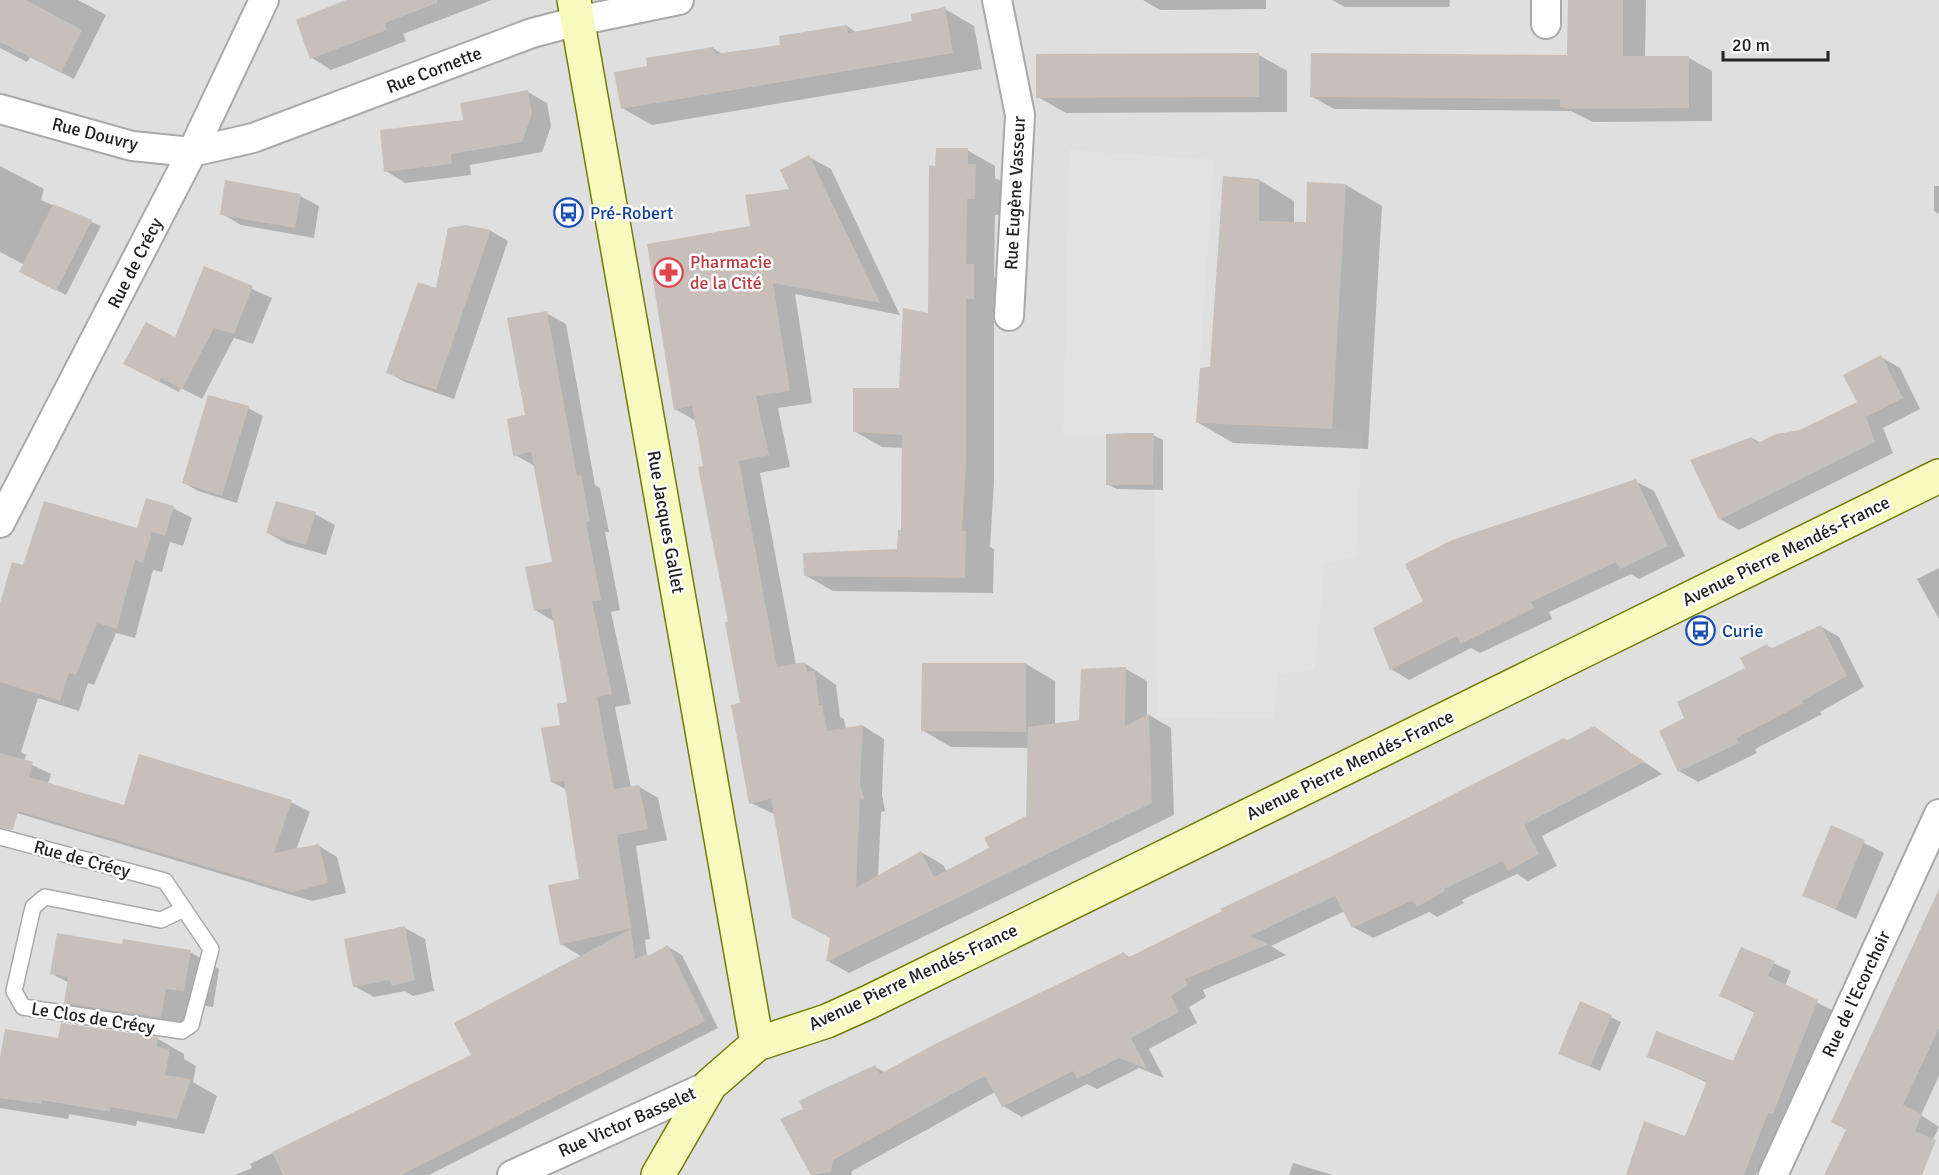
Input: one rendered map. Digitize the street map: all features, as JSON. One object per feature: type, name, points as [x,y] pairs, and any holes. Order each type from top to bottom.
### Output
[{"type":"main road","name":"Rue Jacques Gallet","points":[[576,10],[758,1044]]},
{"type":"main road","name":"Avenue Pierre Mendés-France","points":[[758,1044],[827,1021],[869,1002],[1939,476]]},
{"type":"main road","points":[[658,1175],[710,1085],[758,1044]]},
{"type":"street","name":"Rue de Crécy","points":[[0,523],[192,152],[264,0]]},
{"type":"street","name":"Rue Cornette","points":[[192,152],[253,138],[532,33],[576,10],[679,0]]},
{"type":"street","name":"Rue Eugène Vasseur","points":[[997,0],[1020,114],[1009,316]]},
{"type":"street","name":"Rue Douvry","points":[[0,109],[132,146],[192,152]]},
{"type":"street","name":"Rue de l'Ecorchoir","points":[[1773,1175],[1939,814]]},
{"type":"street","name":"Rue Victor Basselet","points":[[512,1175],[710,1085]]},
{"type":"lane","name":"Rue de Crécy","points":[[0,837],[165,881]]},
{"type":"lane","name":"Le Clos de Crécy","points":[[165,881],[184,909],[211,949],[191,1025],[182,1031],[23,1007],[14,991],[33,907],[45,897],[161,920],[184,909]]},
{"type":"shaded area","points":[[0,0],[1939,0],[1939,1175],[0,1175]]},
{"type":"shaded area","points":[[1069,150],[1214,160],[1196,423],[1362,432],[1356,557],[1325,563],[1315,670],[1279,674],[1273,718],[1157,717],[1154,434],[1063,436]]},
{"type":"building","points":[[0,0],[26,0],[82,30],[61,73],[0,42]]},
{"type":"building","points":[[346,0],[437,0],[437,3],[385,23],[387,30],[310,59],[296,20]]},
{"type":"building","points":[[1568,0],[1623,0],[1623,56],[1689,56],[1689,108],[1568,109],[1560,107],[1560,99],[1310,97],[1311,53],[1567,55]]},
{"type":"building","points":[[945,7],[953,53],[621,109],[614,72],[647,66],[646,58],[713,47],[715,54],[780,45],[779,36],[847,25],[848,33],[912,21],[911,14]]},
{"type":"building","points":[[1259,53],[1259,97],[1036,98],[1036,54]]},
{"type":"building","points":[[528,90],[532,114],[522,142],[451,154],[452,164],[384,172],[380,130],[463,120],[460,103]]},
{"type":"building","points":[[936,148],[968,148],[968,164],[976,164],[975,199],[967,199],[966,264],[974,264],[974,299],[966,299],[966,464],[962,531],[966,531],[965,578],[804,576],[803,553],[897,549],[898,530],[901,530],[902,435],[853,432],[853,388],[899,388],[903,308],[928,313],[929,165],[935,166]]},
{"type":"building","points":[[809,155],[880,303],[773,283],[790,391],[756,396],[769,455],[739,461],[777,667],[805,662],[807,672],[815,671],[819,705],[822,705],[827,731],[863,725],[860,782],[864,799],[860,800],[856,888],[921,851],[934,877],[989,848],[984,838],[1026,816],[1028,727],[1079,720],[1081,669],[1126,667],[1125,726],[1149,714],[1152,803],[826,962],[830,938],[792,918],[771,799],[749,804],[731,705],[740,703],[725,622],[728,622],[698,467],[703,466],[692,406],[674,410],[647,244],[750,226],[745,195],[789,189],[780,170]]},
{"type":"building","points":[[1223,176],[1259,179],[1259,221],[1306,222],[1307,182],[1346,184],[1332,429],[1196,423],[1200,368],[1210,367]]},
{"type":"building","points":[[225,180],[301,194],[295,228],[220,215]]},
{"type":"building","points":[[53,204],[92,220],[56,291],[19,272]]},
{"type":"building","points":[[466,225],[491,230],[436,390],[386,373],[418,282],[436,288],[448,228]]},
{"type":"building","points":[[204,266],[253,286],[234,334],[214,328],[182,389],[161,378],[159,382],[123,364],[146,322],[175,337]]},
{"type":"building","points":[[547,311],[577,476],[581,475],[590,521],[586,522],[601,600],[592,601],[612,694],[597,697],[614,789],[639,785],[648,829],[617,835],[631,928],[560,945],[548,885],[579,879],[564,781],[551,783],[541,728],[560,725],[557,704],[567,702],[551,608],[534,611],[525,567],[552,562],[531,452],[513,456],[507,419],[525,415],[507,318]]},
{"type":"building","points":[[1881,355],[1903,398],[1866,417],[1875,442],[1719,520],[1690,460],[1752,437],[1756,444],[1776,434],[1800,430],[1857,402],[1843,375]]},
{"type":"building","points":[[208,395],[249,406],[222,496],[182,483]]},
{"type":"building","points":[[1154,433],[1153,485],[1106,485],[1106,434]]},
{"type":"building","points":[[1636,479],[1668,546],[1620,569],[1616,562],[1531,602],[1534,608],[1461,644],[1457,636],[1390,670],[1373,628],[1423,601],[1405,564],[1452,540]]},
{"type":"building","points":[[146,498],[174,506],[165,536],[152,532],[143,563],[135,560],[117,629],[97,623],[76,675],[69,673],[60,701],[0,682],[0,603],[12,562],[23,565],[44,501],[137,528]]},
{"type":"building","points":[[276,501],[316,512],[306,545],[266,533]]},
{"type":"building","points":[[1821,625],[1847,676],[1802,701],[1804,703],[1737,738],[1739,743],[1678,772],[1659,731],[1684,718],[1677,702],[1745,668],[1740,658],[1767,644],[1770,649]]},
{"type":"building","points":[[922,663],[1026,663],[1026,732],[921,731]]},
{"type":"building","points":[[1594,726],[1644,762],[1524,825],[1539,854],[1508,871],[1503,861],[1444,889],[1445,891],[1417,907],[1413,901],[1409,902],[1352,928],[1335,896],[1250,936],[1269,944],[1185,979],[1188,985],[1171,996],[1179,1012],[1131,1038],[1147,1069],[1119,1058],[1077,1079],[1073,1071],[1002,1107],[985,1076],[833,1160],[831,1172],[811,1175],[780,1119],[803,1109],[799,1101],[819,1091],[875,1065],[880,1074],[937,1043],[1124,952],[1127,958],[1222,911],[1220,909],[1334,855],[1564,738],[1566,741]]},
{"type":"building","points":[[0,753],[33,762],[29,777],[124,805],[139,754],[292,800],[274,853],[319,844],[328,883],[292,892],[18,811],[13,830],[0,828]]},
{"type":"building","points":[[1831,825],[1865,840],[1836,909],[1802,896]]},
{"type":"building","points":[[1939,889],[1939,1028],[1903,1105],[1922,1114],[1915,1131],[1936,1140],[1922,1175],[1824,1175],[1846,1130],[1831,1122]]},
{"type":"building","points":[[405,926],[415,980],[392,986],[389,980],[353,987],[344,939]]},
{"type":"building","points":[[631,929],[635,959],[647,954],[648,956],[668,945],[705,1021],[401,1175],[283,1175],[272,1152],[471,1055],[454,1023]]},
{"type":"building","points":[[57,933],[122,944],[123,939],[191,950],[184,991],[166,989],[161,1018],[64,1003],[68,977],[50,974]]},
{"type":"building","points":[[1741,947],[1775,961],[1768,976],[1818,1000],[1773,1114],[1768,1113],[1744,1175],[1626,1175],[1644,1121],[1685,1136],[1707,1081],[1647,1057],[1656,1031],[1733,1061],[1755,1011],[1719,996]]},
{"type":"building","points":[[1580,1001],[1612,1015],[1590,1067],[1558,1054]]},
{"type":"building","points":[[61,1023],[158,1037],[157,1047],[170,1049],[165,1075],[191,1079],[177,1119],[110,1107],[110,1112],[42,1100],[42,1104],[0,1098],[0,1058],[5,1029],[58,1038]]},
{"type":"place","name":"Pré-Robert","points":[[569,213]]},
{"type":"place","name":"Pharmacie de la Cité","points":[[669,272]]},
{"type":"place","name":"Curie","points":[[1701,631]]}]
